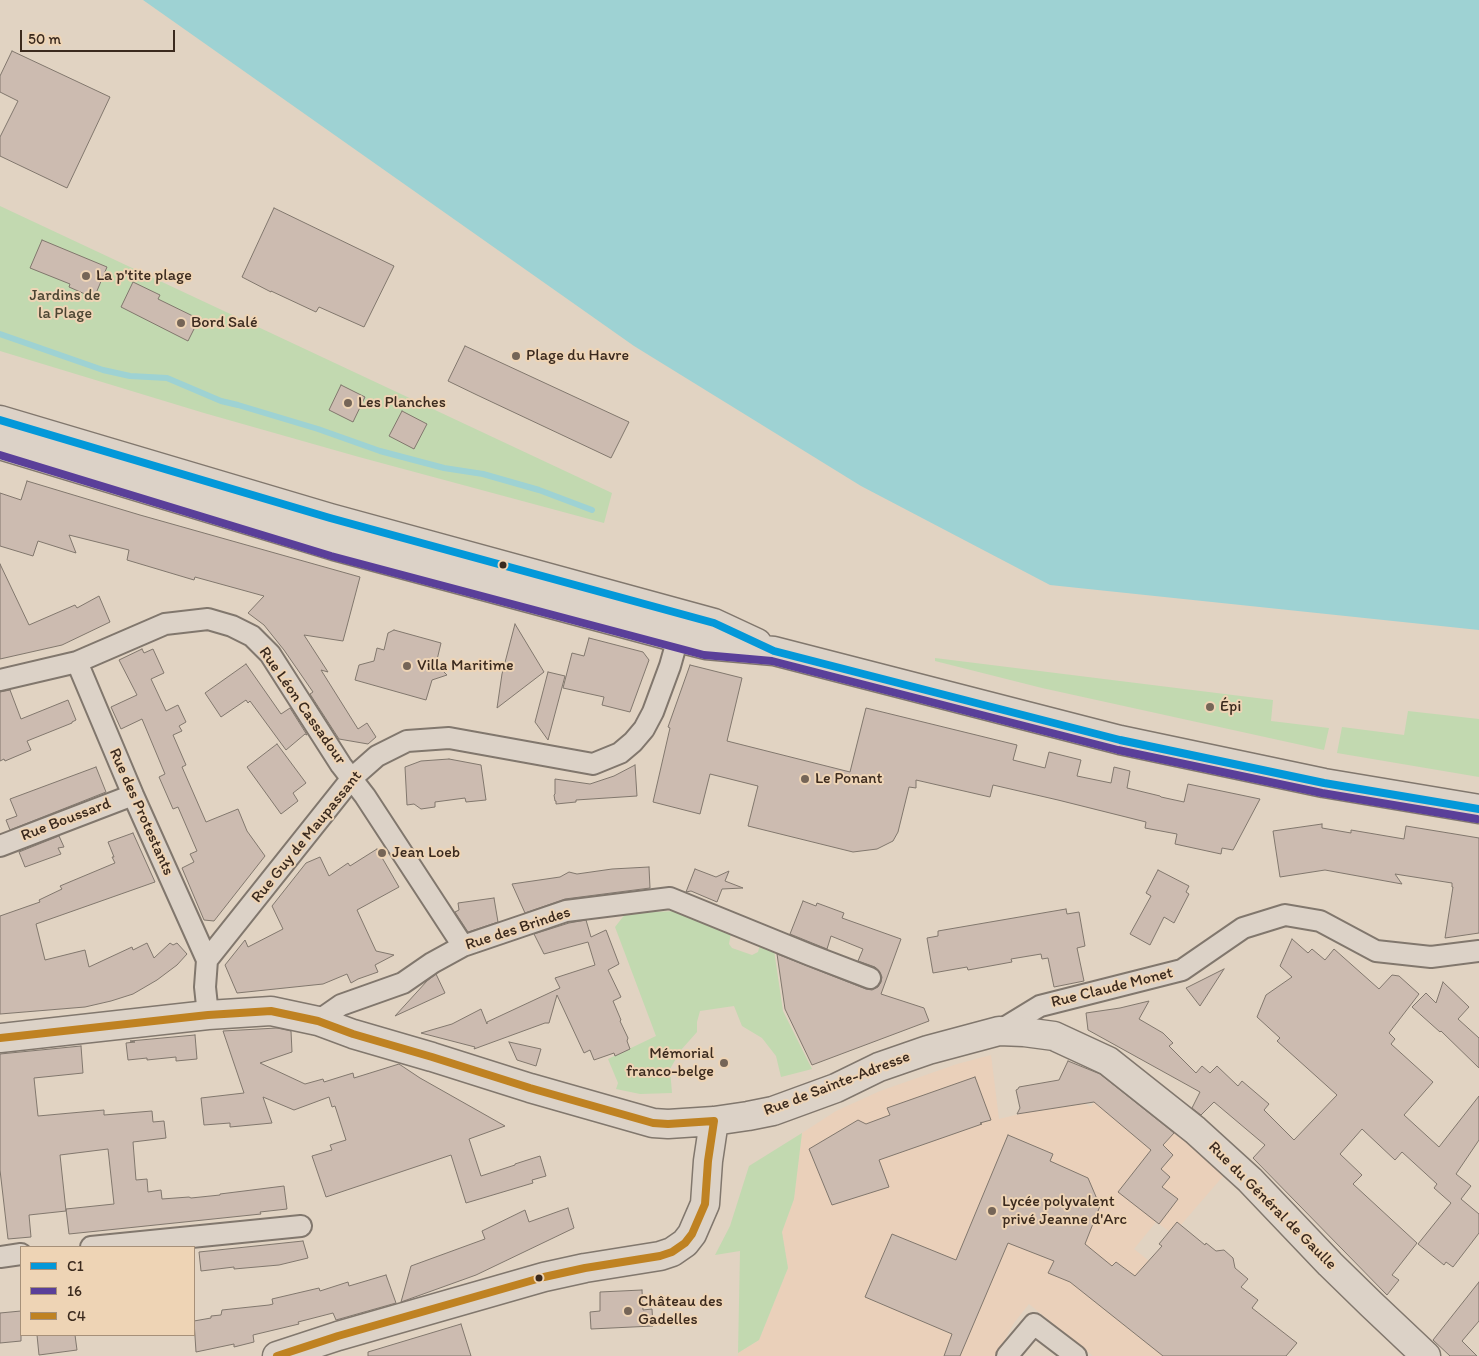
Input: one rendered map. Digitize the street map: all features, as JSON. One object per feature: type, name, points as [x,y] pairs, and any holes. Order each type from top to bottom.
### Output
[{"type":"main road","points":[[0,420],[330,518],[681,626]]},
{"type":"main road","points":[[0,445],[334,546],[681,626],[714,623],[774,651],[1120,740],[1324,783],[1479,809]]},
{"type":"main road","name":"Rue de Sainte-Adresse","points":[[0,1038],[208,1015],[271,1011],[318,1021],[353,1034],[530,1088],[653,1123],[668,1124],[714,1121],[773,1111],[836,1088],[878,1067],[939,1046],[999,1031]]},
{"type":"main road","name":"Rue du Général de Gaulle","points":[[999,1031],[1054,1036],[1108,1061],[1195,1130],[1250,1180],[1330,1264],[1426,1356]]},
{"type":"main road","points":[[277,1356],[338,1336],[544,1277],[585,1268],[660,1256],[672,1252],[685,1244],[692,1234],[705,1204],[708,1161],[714,1121]]},
{"type":"street","name":"Rue Léon Cassadour","points":[[0,680],[78,662],[165,624],[208,619],[232,626],[252,636],[270,654],[341,765],[352,778],[463,946]]},
{"type":"street","name":"Rue Guy de Maupassant","points":[[207,960],[352,778],[377,756],[408,741],[449,738],[593,764],[620,753],[644,729],[653,712],[670,666],[681,626]]},
{"type":"street","name":"Rue des Protestants","points":[[78,662],[133,795],[207,960]]},
{"type":"street","name":"Rue Boussard","points":[[0,846],[133,795]]},
{"type":"street","name":"Rue des Brindes","points":[[318,1021],[341,1005],[403,983],[432,963],[463,946],[566,911],[670,898],[870,978]]},
{"type":"street","name":"Rue Claude Monet","points":[[999,1031],[1040,1006],[1182,970],[1243,928],[1285,915],[1320,921],[1376,951],[1432,957],[1479,951]]},
{"type":"street","points":[[207,960],[205,987],[208,1015]]},
{"type":"street","points":[[101,1246],[301,1226]]},
{"type":"street","points":[[0,1256],[20,1254]]},
{"type":"street","points":[[1006,1356],[1034,1324],[1076,1356]]},
{"type":"shaded area","name":"Lycée polyvalent privé Jeanne d'Arc","points":[[991,1055],[999,1119],[1028,1112],[1084,1103],[1091,1107],[1094,1102],[1156,1153],[1175,1132],[1225,1174],[1173,1234],[1156,1222],[1134,1249],[1189,1292],[1213,1265],[1258,1300],[1252,1308],[1297,1343],[1286,1356],[1093,1356],[1029,1304],[1014,1323],[996,1356],[738,1356],[738,1353],[759,1340],[788,1268],[782,1232],[794,1199],[802,1133],[836,1111],[880,1091],[957,1064]]},
{"type":"green space","name":"Jardins de la Plage","points":[[0,206],[612,493],[604,523],[204,413],[0,351]]},
{"type":"green space","points":[[935,658],[1273,700],[1271,721],[1329,728],[1324,750],[1042,688],[935,661]]},
{"type":"green space","points":[[1408,711],[1479,719],[1479,777],[1337,753],[1342,727],[1404,735]]},
{"type":"green space","points":[[677,911],[731,933],[729,944],[732,948],[752,955],[758,952],[760,945],[774,950],[783,1011],[812,1069],[781,1077],[776,1056],[762,1038],[742,1026],[734,1006],[700,1011],[697,1032],[681,1050],[670,1069],[672,1093],[640,1094],[616,1089],[618,1083],[608,1059],[656,1036],[615,927],[626,913]]},
{"type":"green space","points":[[802,1133],[794,1199],[782,1232],[788,1268],[759,1340],[738,1353],[740,1251],[715,1255],[730,1226],[749,1166]]},
{"type":"water","points":[[143,0],[1479,0],[1479,630],[1050,585],[861,486],[634,346]]},
{"type":"building","points":[[12,51],[110,97],[67,188],[0,156],[0,137],[18,101],[0,92],[0,76]]},
{"type":"building","points":[[274,208],[394,266],[364,327],[319,307],[316,312],[242,277]]},
{"type":"building","points":[[42,240],[107,267],[94,298],[69,287],[70,284],[30,268]]},
{"type":"building","points":[[133,282],[160,295],[158,299],[199,319],[188,341],[121,307]]},
{"type":"building","points":[[465,346],[629,422],[611,458],[448,381]]},
{"type":"building","points":[[341,385],[365,397],[353,422],[329,410]]},
{"type":"building","points":[[402,411],[427,424],[414,449],[389,436]]},
{"type":"building","points":[[27,481],[360,577],[343,641],[304,635],[328,672],[321,670],[358,729],[367,723],[376,737],[368,744],[339,739],[310,694],[313,692],[284,650],[264,625],[248,613],[264,596],[195,577],[194,580],[127,560],[129,550],[69,535],[76,553],[38,541],[33,556],[0,546],[0,493],[21,500]]},
{"type":"building","points":[[0,564],[29,625],[75,605],[77,608],[99,596],[110,622],[62,645],[0,659]]},
{"type":"building","points":[[515,624],[544,672],[497,708],[502,674]]},
{"type":"building","name":"Villa Maritime","points":[[394,630],[441,643],[436,664],[447,675],[432,680],[426,700],[355,680],[359,665],[374,661],[377,648],[384,650],[388,633]]},
{"type":"building","points":[[589,638],[643,652],[649,660],[630,712],[602,705],[604,697],[563,688],[572,653],[584,656]]},
{"type":"building","points":[[142,649],[144,653],[153,649],[164,673],[151,679],[166,711],[178,705],[186,722],[179,726],[182,731],[173,735],[186,765],[182,767],[206,822],[238,809],[247,831],[265,856],[214,921],[204,920],[182,868],[194,862],[190,854],[197,851],[178,807],[173,809],[159,777],[165,774],[142,719],[121,729],[111,707],[137,695],[119,660]]},
{"type":"building","points":[[246,664],[281,714],[290,708],[307,735],[305,734],[286,750],[250,701],[248,703],[246,700],[221,717],[205,693]]},
{"type":"building","points":[[690,665],[742,678],[727,741],[850,772],[866,708],[1017,745],[1013,760],[1045,768],[1049,752],[1081,760],[1077,776],[1111,783],[1114,767],[1130,771],[1127,788],[1161,797],[1184,802],[1188,784],[1260,799],[1233,850],[1222,848],[1221,854],[1175,844],[1177,834],[1145,828],[1146,822],[1058,800],[993,785],[990,797],[916,780],[916,788],[909,787],[898,832],[893,841],[877,849],[853,852],[748,826],[758,786],[710,774],[700,814],[653,802],[670,728],[668,727]]},
{"type":"building","points":[[548,672],[565,676],[548,740],[535,722]]},
{"type":"building","points":[[10,690],[21,719],[68,700],[76,720],[27,741],[31,750],[5,761],[4,759],[0,761],[0,692]]},
{"type":"building","points":[[277,744],[306,783],[293,793],[298,801],[281,814],[247,767]]},
{"type":"building","points":[[449,759],[481,765],[486,800],[466,802],[465,798],[435,802],[435,807],[421,809],[414,804],[407,805],[405,767],[421,761]]},
{"type":"building","points":[[635,765],[637,796],[576,800],[576,802],[556,804],[554,795],[555,779],[590,784],[614,776]]},
{"type":"building","points":[[96,767],[106,792],[10,830],[6,820],[17,816],[10,799]]},
{"type":"building","points":[[1322,824],[1322,828],[1351,833],[1351,830],[1404,839],[1406,826],[1479,838],[1479,933],[1445,938],[1452,883],[1395,874],[1402,884],[1325,870],[1280,877],[1273,831]]},
{"type":"building","points":[[133,833],[155,882],[36,924],[45,960],[85,950],[89,967],[132,947],[133,950],[147,943],[154,958],[170,943],[173,945],[177,943],[187,954],[177,965],[157,980],[133,994],[85,1007],[0,1014],[0,916],[40,902],[39,900],[62,889],[60,886],[115,863],[108,842]]},
{"type":"building","points":[[59,836],[64,847],[58,848],[61,854],[25,867],[19,852]]},
{"type":"building","points":[[377,849],[399,887],[357,910],[376,951],[394,955],[375,965],[378,972],[351,983],[347,974],[323,984],[237,993],[225,965],[245,940],[248,947],[283,929],[272,906],[306,863],[320,857],[329,876],[348,863],[350,866]]},
{"type":"building","points":[[649,867],[650,888],[565,899],[525,913],[512,884],[560,877],[569,872],[577,874],[612,869]]},
{"type":"building","points":[[695,869],[716,877],[729,871],[725,881],[743,888],[722,889],[717,902],[691,891],[686,892]]},
{"type":"building","points":[[1158,870],[1189,886],[1186,892],[1189,894],[1174,923],[1164,917],[1150,945],[1130,934],[1151,896],[1146,893]]},
{"type":"building","points":[[494,898],[498,922],[468,932],[455,912],[459,910],[458,903]]},
{"type":"building","points":[[803,901],[816,906],[817,903],[844,913],[842,918],[901,939],[881,994],[924,1008],[929,1021],[812,1065],[785,1009],[777,954],[866,989],[872,990],[878,987],[882,977],[875,967],[858,961],[863,949],[831,936],[827,949],[790,934]]},
{"type":"building","points":[[1066,909],[1067,914],[1079,912],[1085,946],[1077,948],[1084,981],[1054,987],[1048,958],[1042,959],[1041,954],[1011,959],[1012,962],[968,970],[967,967],[933,973],[927,938],[938,936],[938,931]]},
{"type":"building","points":[[586,920],[591,937],[606,930],[619,964],[608,970],[621,997],[613,1001],[628,1038],[627,1041],[630,1049],[615,1056],[614,1053],[594,1060],[590,1050],[584,1053],[557,995],[549,1023],[474,1049],[475,1047],[421,1033],[452,1024],[481,1009],[487,1024],[487,1022],[560,988],[555,978],[595,965],[588,942],[544,954],[534,934],[569,923]]},
{"type":"building","points":[[1292,939],[1308,953],[1312,949],[1325,960],[1334,949],[1379,989],[1392,975],[1399,976],[1419,994],[1389,1033],[1395,1039],[1391,1044],[1433,1082],[1404,1115],[1439,1147],[1479,1096],[1479,1140],[1456,1174],[1471,1186],[1461,1199],[1479,1214],[1479,1233],[1453,1267],[1446,1262],[1444,1265],[1418,1244],[1451,1203],[1434,1188],[1437,1184],[1402,1152],[1395,1160],[1362,1129],[1340,1154],[1362,1175],[1353,1184],[1417,1243],[1392,1275],[1399,1280],[1387,1295],[1253,1158],[1265,1145],[1214,1102],[1201,1115],[1192,1108],[1200,1092],[1088,1030],[1086,1013],[1149,1001],[1139,1019],[1163,1033],[1173,1043],[1169,1046],[1196,1073],[1202,1066],[1210,1073],[1217,1066],[1238,1086],[1242,1081],[1269,1104],[1264,1110],[1294,1140],[1337,1095],[1277,1041],[1280,1038],[1257,1017],[1266,995],[1292,977],[1280,966]]},
{"type":"building","points":[[1224,969],[1200,1006],[1186,988]]},
{"type":"building","points":[[436,974],[445,993],[395,1016],[427,981]]},
{"type":"building","points":[[1443,982],[1469,1007],[1458,1019],[1479,1038],[1479,1068],[1441,1031],[1412,1007],[1426,993],[1436,1003]]},
{"type":"building","points":[[277,1028],[291,1031],[292,1052],[260,1063],[305,1084],[323,1079],[324,1082],[353,1073],[354,1078],[399,1064],[505,1126],[469,1139],[481,1176],[540,1156],[546,1176],[532,1180],[533,1183],[466,1203],[451,1155],[326,1197],[312,1156],[332,1150],[330,1145],[346,1140],[335,1106],[332,1107],[329,1097],[294,1110],[263,1097],[272,1123],[230,1127],[230,1123],[204,1125],[201,1098],[244,1093],[223,1031]]},
{"type":"building","points":[[195,1035],[197,1059],[176,1061],[176,1057],[128,1060],[126,1043],[135,1042],[130,1041]]},
{"type":"building","points":[[509,1042],[541,1049],[536,1066],[517,1060]]},
{"type":"building","points":[[81,1046],[83,1073],[34,1078],[38,1116],[104,1110],[104,1115],[152,1111],[153,1122],[164,1121],[166,1138],[133,1142],[136,1180],[147,1179],[148,1192],[161,1190],[162,1199],[191,1198],[284,1186],[287,1209],[260,1212],[261,1214],[69,1234],[66,1209],[114,1204],[108,1149],[60,1155],[66,1211],[29,1215],[31,1237],[8,1239],[0,1170],[0,1054]]},
{"type":"building","points":[[1068,1061],[1100,1074],[1174,1133],[1163,1145],[1173,1155],[1161,1169],[1170,1177],[1162,1187],[1178,1199],[1159,1224],[1118,1192],[1151,1150],[1094,1102],[1017,1114],[1020,1108],[1016,1090],[1019,1087],[1059,1080]]},
{"type":"building","points":[[975,1077],[991,1120],[879,1160],[889,1187],[832,1205],[809,1149],[858,1120],[866,1124],[890,1115],[887,1108]]},
{"type":"building","points":[[1008,1135],[1053,1154],[1050,1161],[1088,1178],[1100,1206],[1085,1244],[1112,1266],[1116,1262],[1135,1276],[1162,1246],[1159,1244],[1177,1222],[1205,1245],[1206,1243],[1216,1251],[1224,1250],[1233,1258],[1235,1268],[1248,1279],[1241,1287],[1258,1300],[1252,1308],[1297,1343],[1286,1356],[1163,1356],[1070,1282],[1048,1273],[1054,1261],[1008,1243],[960,1356],[944,1356],[952,1334],[865,1297],[892,1234],[956,1260]]},
{"type":"building","points":[[568,1208],[574,1228],[476,1275],[401,1302],[411,1266],[485,1239],[482,1231],[525,1210],[529,1222]]},
{"type":"building","points":[[303,1241],[308,1258],[279,1265],[201,1271],[199,1252]]},
{"type":"building","points":[[386,1275],[396,1303],[336,1320],[333,1313],[298,1322],[299,1324],[253,1335],[254,1342],[234,1347],[234,1344],[196,1352],[195,1321],[221,1315],[222,1310],[273,1304],[272,1299],[319,1288],[320,1291],[348,1282],[349,1286]]},
{"type":"building","points":[[1479,1282],[1479,1321],[1462,1341],[1477,1356],[1450,1356],[1433,1340]]},
{"type":"building","name":"Château des Gadelles","points":[[642,1290],[643,1310],[652,1309],[653,1326],[591,1329],[590,1312],[600,1311],[600,1292]]},
{"type":"building","points":[[20,1311],[21,1341],[0,1343],[0,1313]]},
{"type":"building","points":[[461,1324],[471,1356],[368,1356],[368,1352]]},
{"type":"building","points":[[37,1336],[75,1336],[77,1350],[39,1355]]},
{"type":"waterway","points":[[0,334],[103,370],[130,376],[167,378],[221,401],[318,429],[380,451],[444,468],[483,474],[539,490],[592,510]]},
{"type":"transit line","name":"C1","points":[[0,420],[330,518],[714,623],[774,651],[1120,740],[1324,783],[1479,809]]},
{"type":"transit line","name":"16","points":[[0,455],[331,556],[704,655],[772,661],[1118,750],[1322,793],[1477,819]]},
{"type":"transit line","name":"C4","points":[[0,1038],[208,1015],[271,1011],[318,1021],[353,1034],[530,1088],[653,1123],[714,1121],[708,1161],[705,1204],[692,1234],[685,1243],[672,1252],[660,1256],[585,1268],[544,1277],[338,1336],[277,1356]]},
{"type":"place","name":"La p'tite plage","points":[[86,276]]},
{"type":"place","name":"Bord Salé","points":[[181,323]]},
{"type":"place","name":"Plage du Havre","points":[[516,356]]},
{"type":"place","name":"Les Planches","points":[[348,403]]},
{"type":"place","name":"Villa Maritime","points":[[407,666]]},
{"type":"place","name":"Épi","points":[[1210,707]]},
{"type":"place","name":"Le Ponant","points":[[805,779]]},
{"type":"place","name":"Jean Loeb","points":[[382,853]]},
{"type":"place","name":"Mémorial franco-belge","points":[[724,1063]]},
{"type":"place","name":"Lycée polyvalent privé Jeanne d'Arc","points":[[992,1211]]},
{"type":"place","name":"Château des Gadelles","points":[[628,1311]]}]
